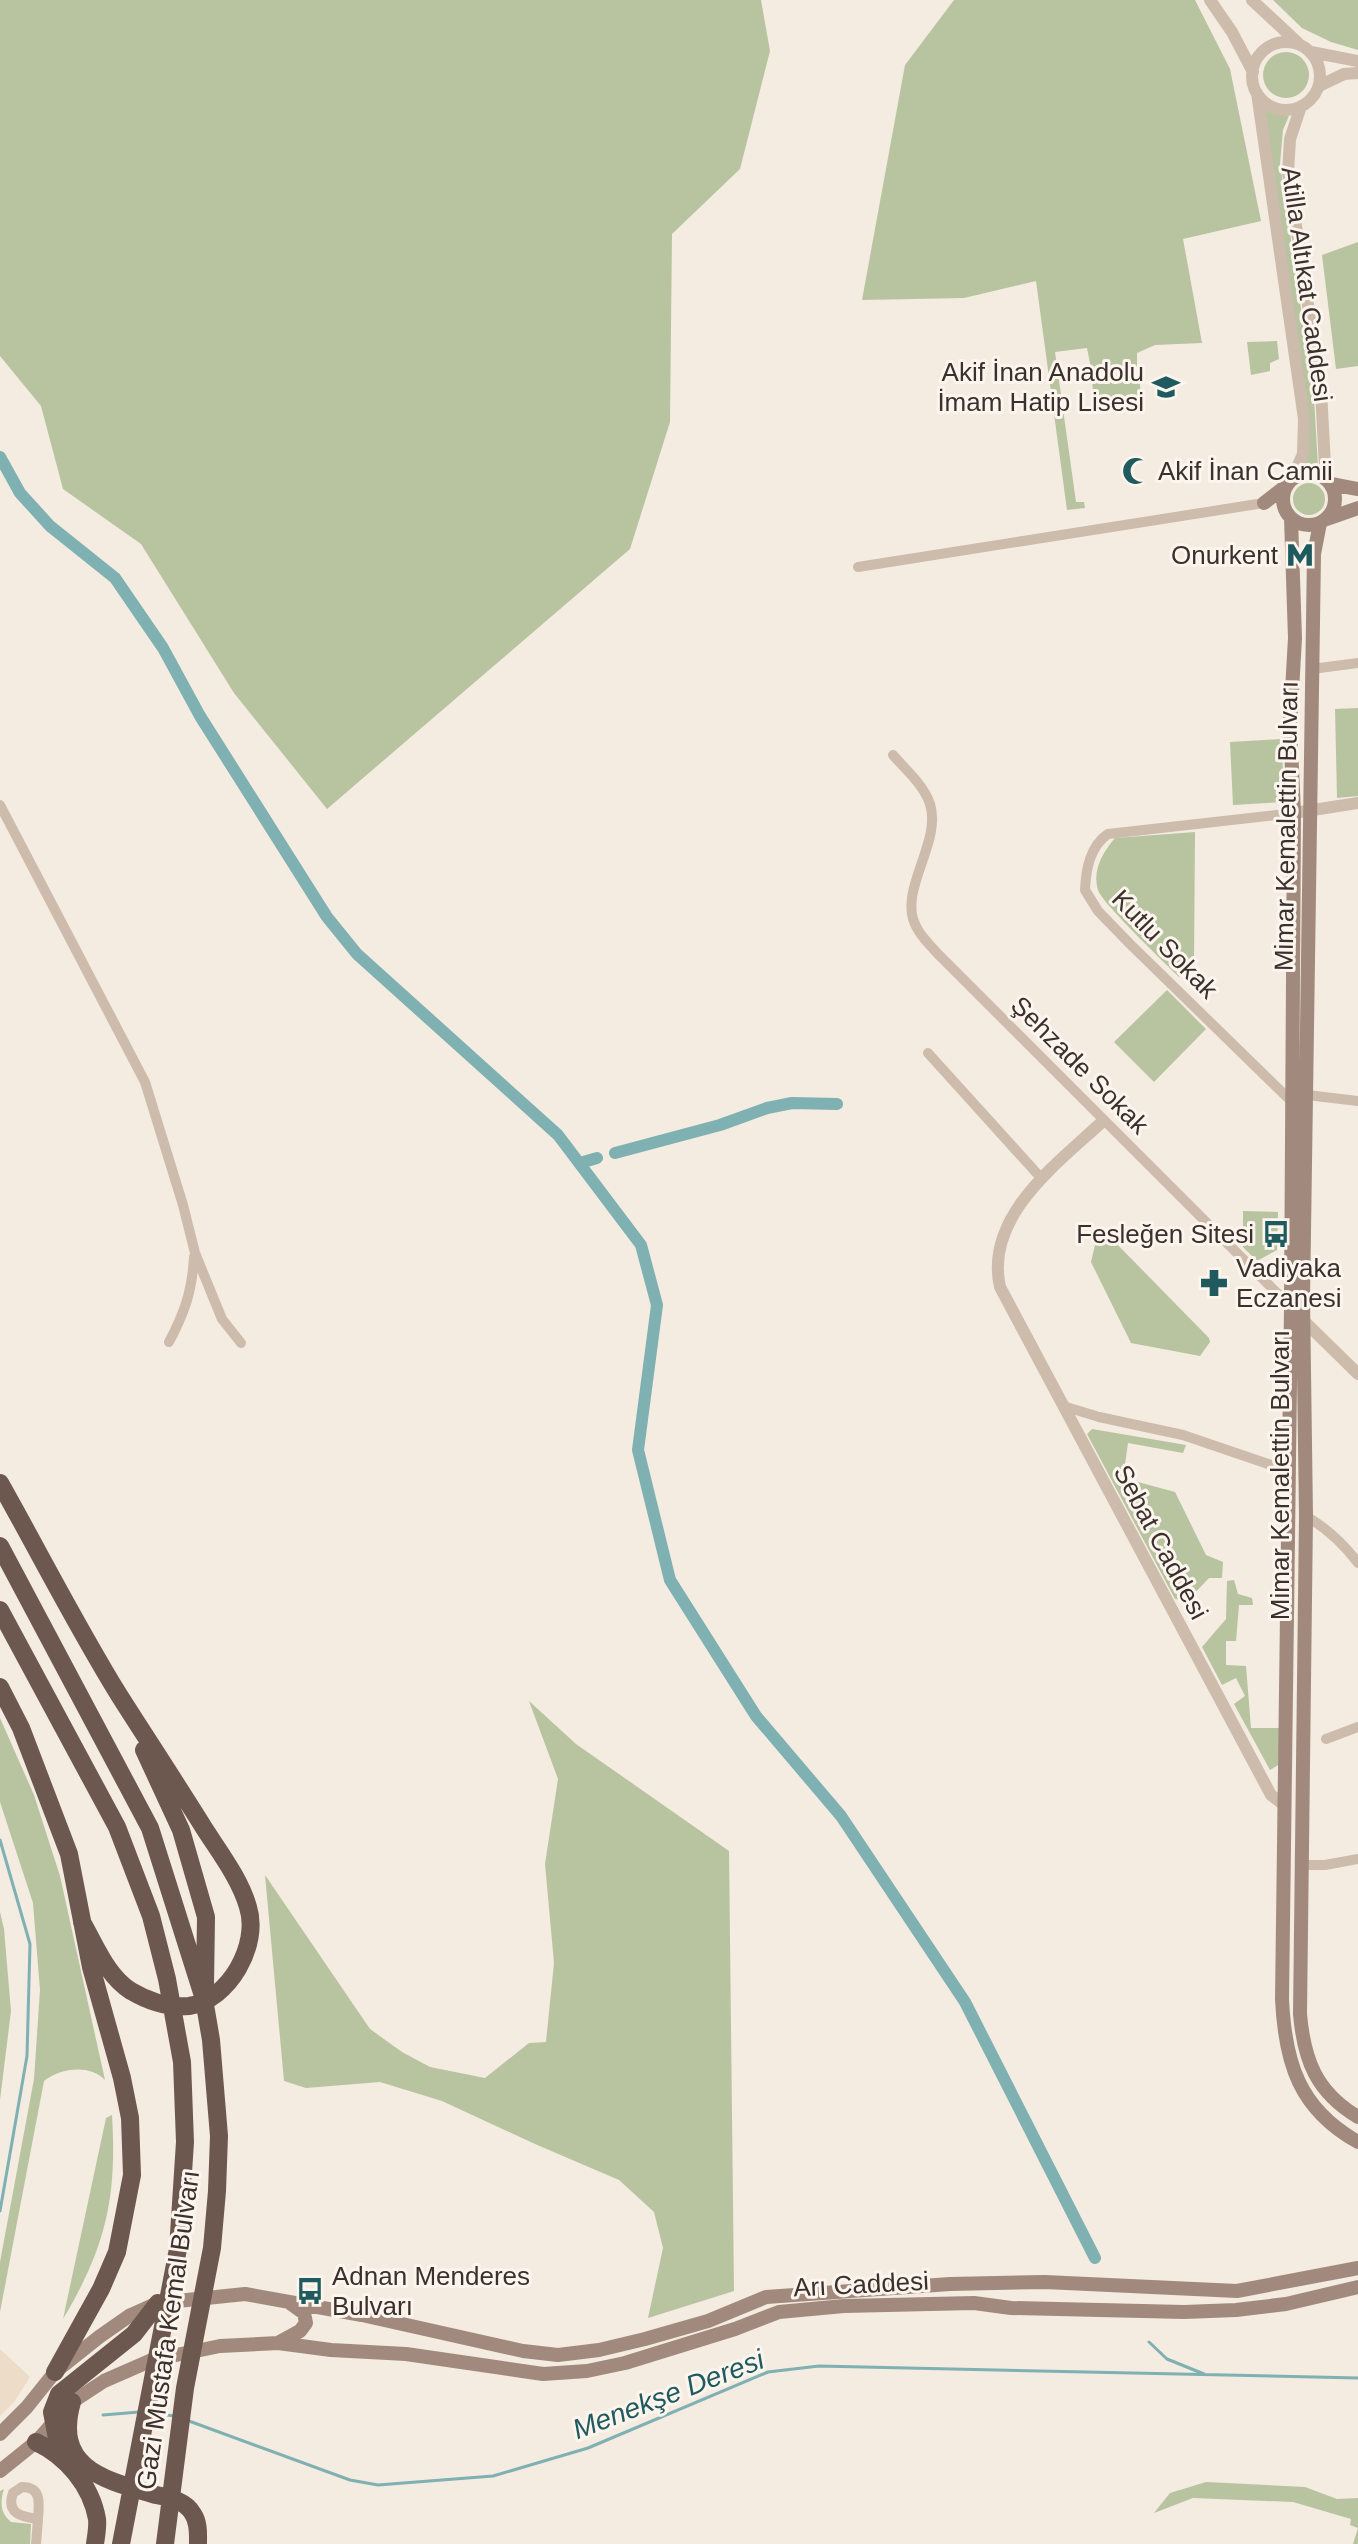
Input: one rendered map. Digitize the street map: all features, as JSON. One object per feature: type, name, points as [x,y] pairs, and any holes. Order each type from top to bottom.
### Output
[{"type":"highway","points":[[0,1483],[117,1691],[225,1861],[249,1911],[250,1934],[240,1968],[213,1994],[190,2006],[163,2005],[129,1990],[114,1977],[82,1922]]},
{"type":"highway","name":"Gazi Mustafa Kemal Bulvarı","points":[[0,1546],[150,1828],[204,1999],[211,2040],[219,2136],[212,2248],[185,2388],[165,2544]]},
{"type":"highway","name":"Gazi Mustafa Kemal Bulvarı","points":[[0,1610],[117,1827],[151,1916],[167,1979],[182,2062],[185,2142],[178,2249],[121,2544]]},
{"type":"highway","points":[[0,1626],[39,1682]]},
{"type":"highway","points":[[0,1687],[21,1728],[69,1854],[91,1967],[130,2118],[132,2175],[117,2252],[95,2301],[55,2372]]},
{"type":"highway","points":[[117,1691],[181,1830],[206,1917],[204,1999]]},
{"type":"highway","points":[[95,2544],[98,2521],[90,2497],[61,2456],[52,2412],[59,2394],[134,2334],[158,2303]]},
{"type":"highway","points":[[72,2402],[67,2421],[72,2452],[88,2470],[115,2483],[180,2501],[193,2512],[198,2544]]},
{"type":"highway","points":[[36,2442],[61,2456]]},
{"type":"main road","points":[[1358,489],[1311,473],[1290,482],[1264,503],[1303,525],[1358,508]]},
{"type":"main road","points":[[1289,515],[1283,501],[1290,482]]},
{"type":"main road","points":[[1323,521],[1335,505],[1330,482]]},
{"type":"main road","name":"Mimar Kemalettin Bulvarı","points":[[1289,515],[1295,638],[1290,726],[1294,813],[1290,1476],[1282,1999],[1287,2054],[1300,2085],[1315,2108],[1330,2123],[1358,2142]]},
{"type":"main road","name":"Mimar Kemalettin Bulvarı","points":[[1323,521],[1314,554],[1312,669],[1300,1977],[1302,2042],[1309,2064],[1320,2084],[1343,2108],[1358,2117]]},
{"type":"main road","points":[[1291,1307],[1304,1321]]},
{"type":"main road","points":[[1290,1476],[1305,1485]]},
{"type":"main road","name":"Arı Caddesi","points":[[286,2301],[523,2351],[558,2355],[599,2350],[645,2339],[708,2321],[766,2297],[950,2284],[1045,2282],[1237,2291],[1358,2268]]},
{"type":"main road","name":"Arı Caddesi","points":[[278,2343],[331,2350],[406,2354],[543,2374],[587,2371],[625,2363],[779,2312],[844,2306],[974,2303],[1011,2308],[1184,2312],[1236,2310],[1286,2304],[1358,2287]]},
{"type":"main road","points":[[0,2434],[55,2372],[129,2316],[158,2303],[245,2294],[286,2301],[304,2313],[304,2329],[278,2343],[220,2346],[152,2360],[104,2381],[72,2402],[36,2442],[0,2471]]},
{"type":"street","points":[[1210,0],[1232,32],[1253,72]]},
{"type":"street","points":[[1252,0],[1306,48],[1320,68],[1319,86],[1312,98],[1301,106],[1288,110],[1267,103],[1257,93],[1253,72],[1257,59],[1269,46],[1287,42],[1306,48],[1358,61]]},
{"type":"street","points":[[1319,86],[1344,74],[1358,73]]},
{"type":"street","name":"Atilla Altıkat Caddesi","points":[[1257,93],[1305,436],[1301,462],[1290,482]]},
{"type":"street","name":"Atilla Altıkat Caddesi","points":[[1301,106],[1290,139],[1288,173],[1321,390],[1330,482]]},
{"type":"street","points":[[858,567],[1264,503]]},
{"type":"street","points":[[1312,669],[1358,663]]},
{"type":"street","name":"Şehzade Sokak","points":[[893,755],[924,791],[930,806],[932,824],[911,902],[916,928],[1103,1121],[1291,1307]]},
{"type":"street","points":[[1294,813],[1358,803]]},
{"type":"street","points":[[0,805],[145,1082],[195,1253],[222,1319],[241,1343]]},
{"type":"street","name":"Kutlu Sokak","points":[[1292,1102],[1130,944],[1098,911],[1085,890],[1092,852],[1098,841],[1108,834],[1294,813]]},
{"type":"street","points":[[928,1053],[1042,1179],[1103,1121]]},
{"type":"street","points":[[1307,1095],[1358,1101]]},
{"type":"street","name":"Sebat Caddesi","points":[[1042,1179],[1017,1210],[999,1249],[997,1276],[1004,1297],[1271,1795],[1284,1805]]},
{"type":"street","points":[[169,1342],[185,1313],[195,1253]]},
{"type":"street","points":[[1304,1321],[1358,1374]]},
{"type":"street","points":[[1063,1406],[1183,1435],[1271,1465],[1290,1476]]},
{"type":"street","points":[[1306,1516],[1344,1544],[1358,1563]]},
{"type":"street","points":[[1326,1739],[1358,1727]]},
{"type":"street","points":[[1301,1865],[1325,1865],[1358,1859]]},
{"type":"street","points":[[36,2544],[38,2519]]},
{"type":"green space","points":[[0,0],[761,0],[770,51],[740,169],[672,234],[670,422],[630,549],[327,809],[234,693],[141,544],[63,489],[41,406],[0,356]]},
{"type":"green space","points":[[954,0],[1195,0],[1230,69],[1261,221],[1183,239],[1202,343],[1155,345],[1137,353],[1137,367],[1092,373],[1087,348],[1055,352],[1076,502],[1084,502],[1085,508],[1067,510],[1036,281],[964,298],[862,300],[905,65]]},
{"type":"green space","points":[[1273,0],[1358,0],[1358,50],[1331,42],[1302,28]]},
{"type":"green space","points":[[1286,52],[1302,59],[1309,75],[1302,91],[1286,98],[1270,91],[1263,75],[1270,59]]},
{"type":"green space","points":[[1265,110],[1289,116],[1283,130],[1280,164],[1314,398],[1318,466],[1305,465],[1309,423]]},
{"type":"green space","points":[[1358,242],[1358,366],[1336,369],[1322,255]]},
{"type":"green space","points":[[1277,341],[1279,359],[1270,363],[1270,371],[1251,375],[1247,342]]},
{"type":"green space","points":[[1139,376],[1142,406],[1095,411],[1092,381]]},
{"type":"green space","points":[[1309,483],[1321,487],[1325,499],[1321,511],[1309,515],[1297,511],[1293,499],[1297,487]]},
{"type":"green space","points":[[1358,708],[1358,796],[1337,798],[1335,709]]},
{"type":"green space","points":[[1281,739],[1285,802],[1233,805],[1230,742]]},
{"type":"green space","points":[[1195,832],[1194,962],[1179,977],[1110,907],[1098,890],[1096,875],[1103,855],[1115,838]]},
{"type":"green space","points":[[1167,990],[1206,1029],[1154,1082],[1114,1042]]},
{"type":"green space","points":[[1243,1211],[1278,1212],[1277,1250],[1257,1261],[1243,1247]]},
{"type":"green space","points":[[1102,1234],[1108,1235],[1209,1338],[1210,1342],[1200,1356],[1131,1343],[1091,1262],[1095,1245]]},
{"type":"green space","points":[[1092,1429],[1186,1445],[1183,1453],[1128,1443],[1123,1478],[1175,1492],[1206,1555],[1223,1562],[1222,1578],[1209,1578],[1187,1601],[1175,1599],[1087,1434]]},
{"type":"green space","points":[[1234,1580],[1238,1594],[1252,1598],[1253,1605],[1239,1605],[1236,1641],[1226,1641],[1226,1665],[1246,1666],[1251,1728],[1279,1728],[1280,1764],[1270,1770],[1234,1704],[1245,1696],[1236,1678],[1222,1685],[1202,1647],[1226,1619],[1227,1581]]},
{"type":"green space","points":[[529,1701],[576,1744],[729,1851],[734,2291],[648,2318],[663,2248],[654,2212],[619,2180],[442,2101],[380,2082],[306,2088],[284,2081],[265,1875],[370,2029],[402,2052],[430,2067],[485,2078],[529,2043],[546,2042],[554,1963],[545,1864],[558,1779]]},
{"type":"green space","points":[[0,1718],[34,1795],[60,1876],[105,2080],[91,2072],[75,2070],[58,2073],[44,2081],[0,2312],[0,2262],[34,2079],[40,1990],[33,1903],[0,1802]]},
{"type":"green space","points":[[0,1912],[11,2011],[0,2100]]},
{"type":"green space","points":[[112,2115],[112,2172],[106,2221],[90,2268],[63,2319],[106,2118]]},
{"type":"green space","points":[[1206,2482],[1305,2487],[1337,2499],[1358,2498],[1358,2528],[1350,2525],[1351,2519],[1293,2502],[1193,2498],[1154,2513],[1170,2493]]},
{"type":"green space","points":[[4,2489],[3,2511],[11,2522],[31,2524],[30,2544],[0,2544],[0,2491]]},
{"type":"shaded area","points":[[0,2349],[30,2377],[14,2402],[0,2416]]},
{"type":"waterway","points":[[0,457],[20,493],[50,526],[115,578],[163,648],[200,716],[327,917],[357,954],[558,1135],[641,1245],[657,1305],[638,1450],[670,1580],[756,1716],[841,1816],[965,2002],[1095,2258]]},
{"type":"waterway","points":[[615,1153],[720,1125],[767,1108],[792,1103],[837,1104]]},
{"type":"waterway","points":[[580,1163],[597,1158]]},
{"type":"waterway","name":"Menekşe Deresi","points":[[0,1840],[30,1944],[27,2056],[0,2211]]},
{"type":"waterway","points":[[1149,2342],[1167,2359],[1204,2374]]},
{"type":"waterway","name":"Menekşe Deresi","points":[[189,2421],[350,2480],[378,2485],[493,2476],[588,2448],[768,2372],[819,2366],[1358,2378]]},
{"type":"waterway","name":"Menekşe Deresi","points":[[103,2415],[139,2412]]},
{"type":"waterway","name":"Menekşe Deresi","points":[[154,2413],[174,2416]]},
{"type":"place","name":"Akif İnan Anadolu İmam Hatip Lisesi","points":[[1166,387]]},
{"type":"place","name":"Akif İnan Camii","points":[[1136,471]]},
{"type":"place","name":"Onurkent","points":[[1300,555]]},
{"type":"place","name":"Fesleğen Sitesi","points":[[1276,1234]]},
{"type":"place","name":"Vadiyaka Eczanesi","points":[[1214,1283]]},
{"type":"place","name":"Adnan Menderes Bulvarı","points":[[310,2291]]}]
